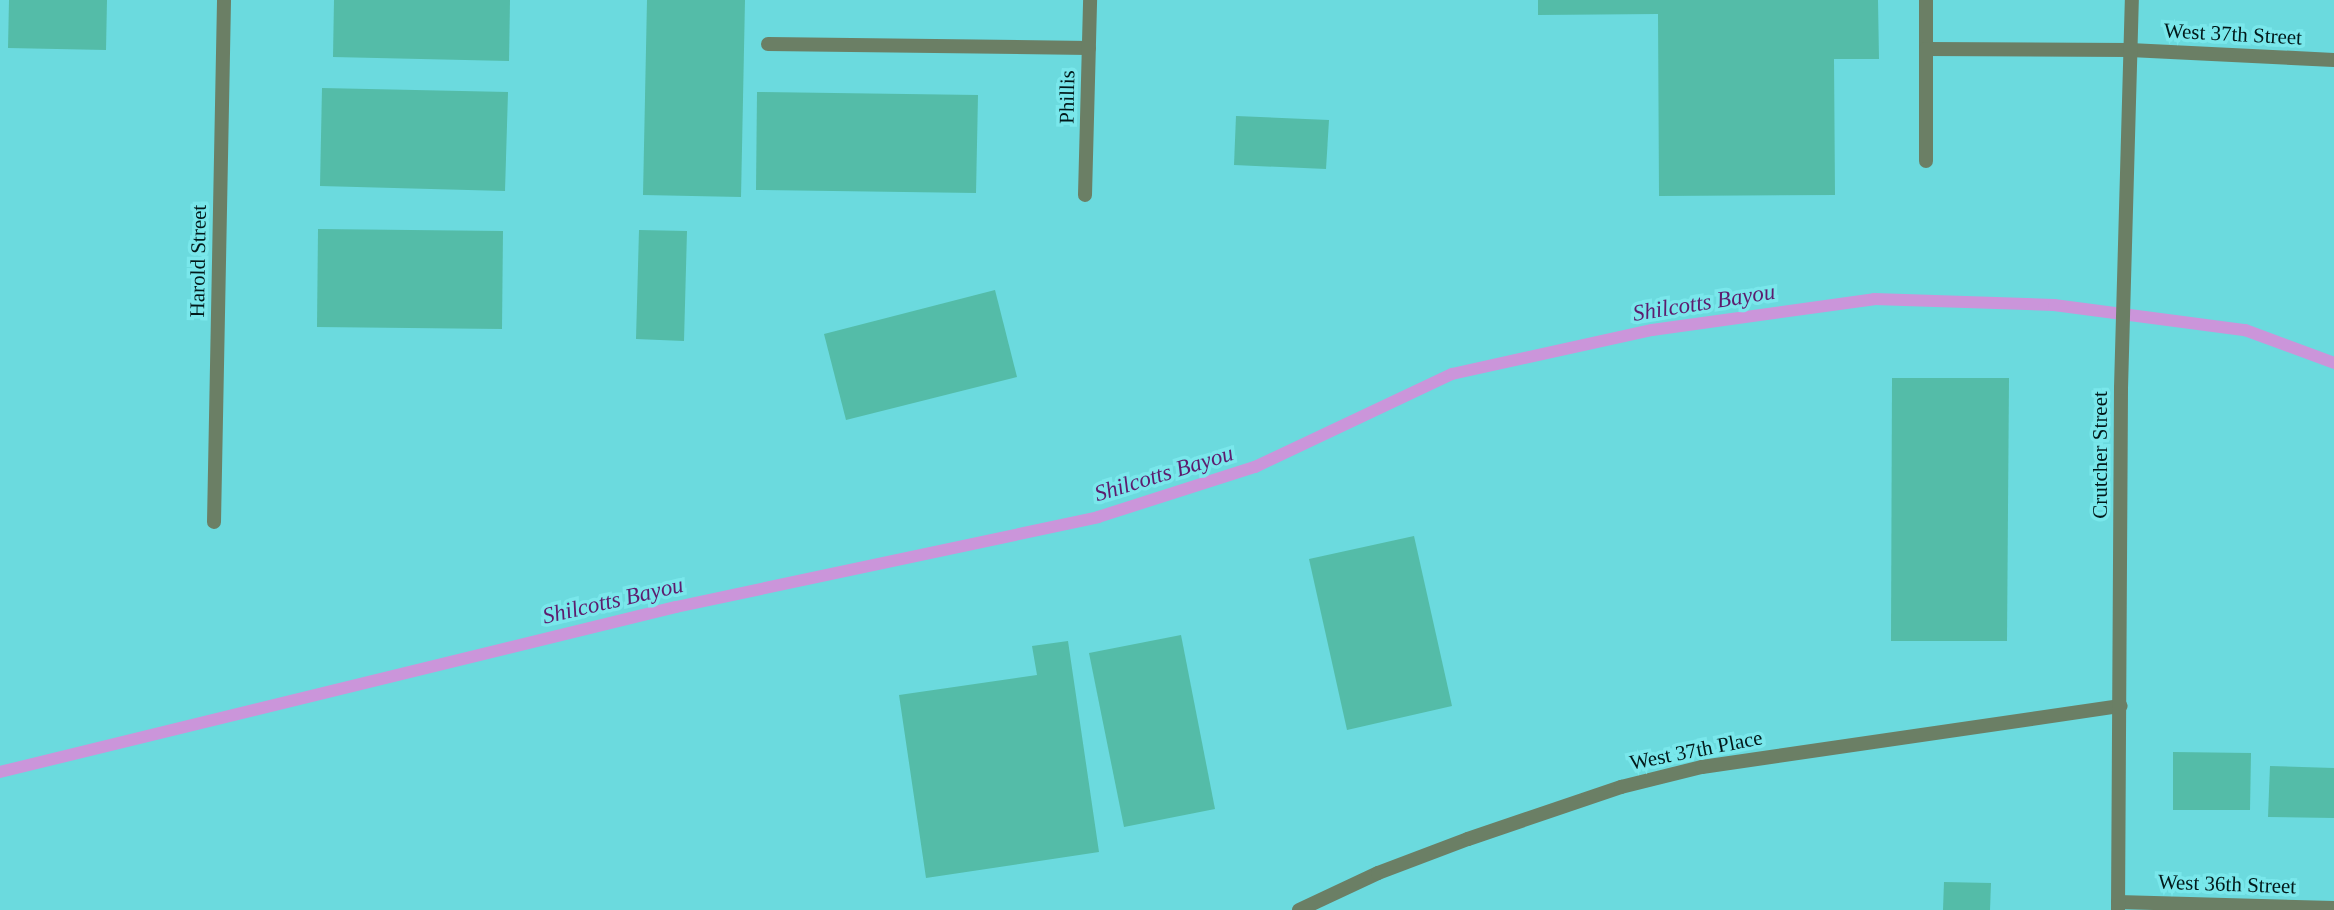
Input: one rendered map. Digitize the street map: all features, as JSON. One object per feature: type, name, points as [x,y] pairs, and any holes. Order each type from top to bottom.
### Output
[{"type":"street","name":"Harold Street","points":[[214,522],[224,0]]},
{"type":"street","name":"Phillis","points":[[1085,195],[1090,0]]},
{"type":"street","points":[[1926,0],[1926,161]]},
{"type":"street","name":"Crutcher Street","points":[[2118,906],[2121,388],[2132,0]]},
{"type":"street","points":[[768,44],[1089,48]]},
{"type":"street","name":"West 37th Street","points":[[1926,49],[2130,50],[2334,60]]},
{"type":"street","name":"West 37th Place","points":[[1299,910],[1378,873],[1468,839],[1621,787],[1702,766],[2121,706]]},
{"type":"street","name":"West 36th Street","points":[[2118,906],[2334,908]]},
{"type":"building","points":[[9,0],[107,0],[106,50],[8,48]]},
{"type":"building","points":[[334,0],[510,0],[509,61],[333,57]]},
{"type":"building","points":[[647,0],[745,0],[741,197],[643,195]]},
{"type":"building","points":[[1538,0],[1878,0],[1879,59],[1834,59],[1835,195],[1659,196],[1658,14],[1538,15]]},
{"type":"building","points":[[322,88],[508,92],[505,191],[320,186]]},
{"type":"building","points":[[757,92],[978,95],[976,193],[756,190]]},
{"type":"building","points":[[1236,116],[1329,120],[1326,169],[1234,165]]},
{"type":"building","points":[[318,229],[503,231],[502,329],[317,327]]},
{"type":"building","points":[[639,230],[687,231],[684,341],[636,339]]},
{"type":"building","points":[[995,290],[1017,377],[846,420],[824,334]]},
{"type":"building","points":[[1892,378],[2009,378],[2007,641],[1891,641]]},
{"type":"building","points":[[1414,536],[1452,706],[1347,730],[1309,559]]},
{"type":"building","points":[[1181,635],[1215,809],[1124,827],[1089,653]]},
{"type":"building","points":[[1068,641],[1099,852],[926,878],[899,695],[1037,675],[1032,646]]},
{"type":"building","points":[[2173,752],[2251,753],[2250,810],[2173,810]]},
{"type":"building","points":[[2270,766],[2334,768],[2334,818],[2268,817]]},
{"type":"building","points":[[1944,882],[1991,883],[1990,910],[1943,910]]},
{"type":"waterway","name":"Shilcotts Bayou","points":[[0,772],[676,607],[1098,517],[1255,467],[1452,374],[1652,330],[1874,299],[2054,305],[2245,330],[2334,363]]}]
